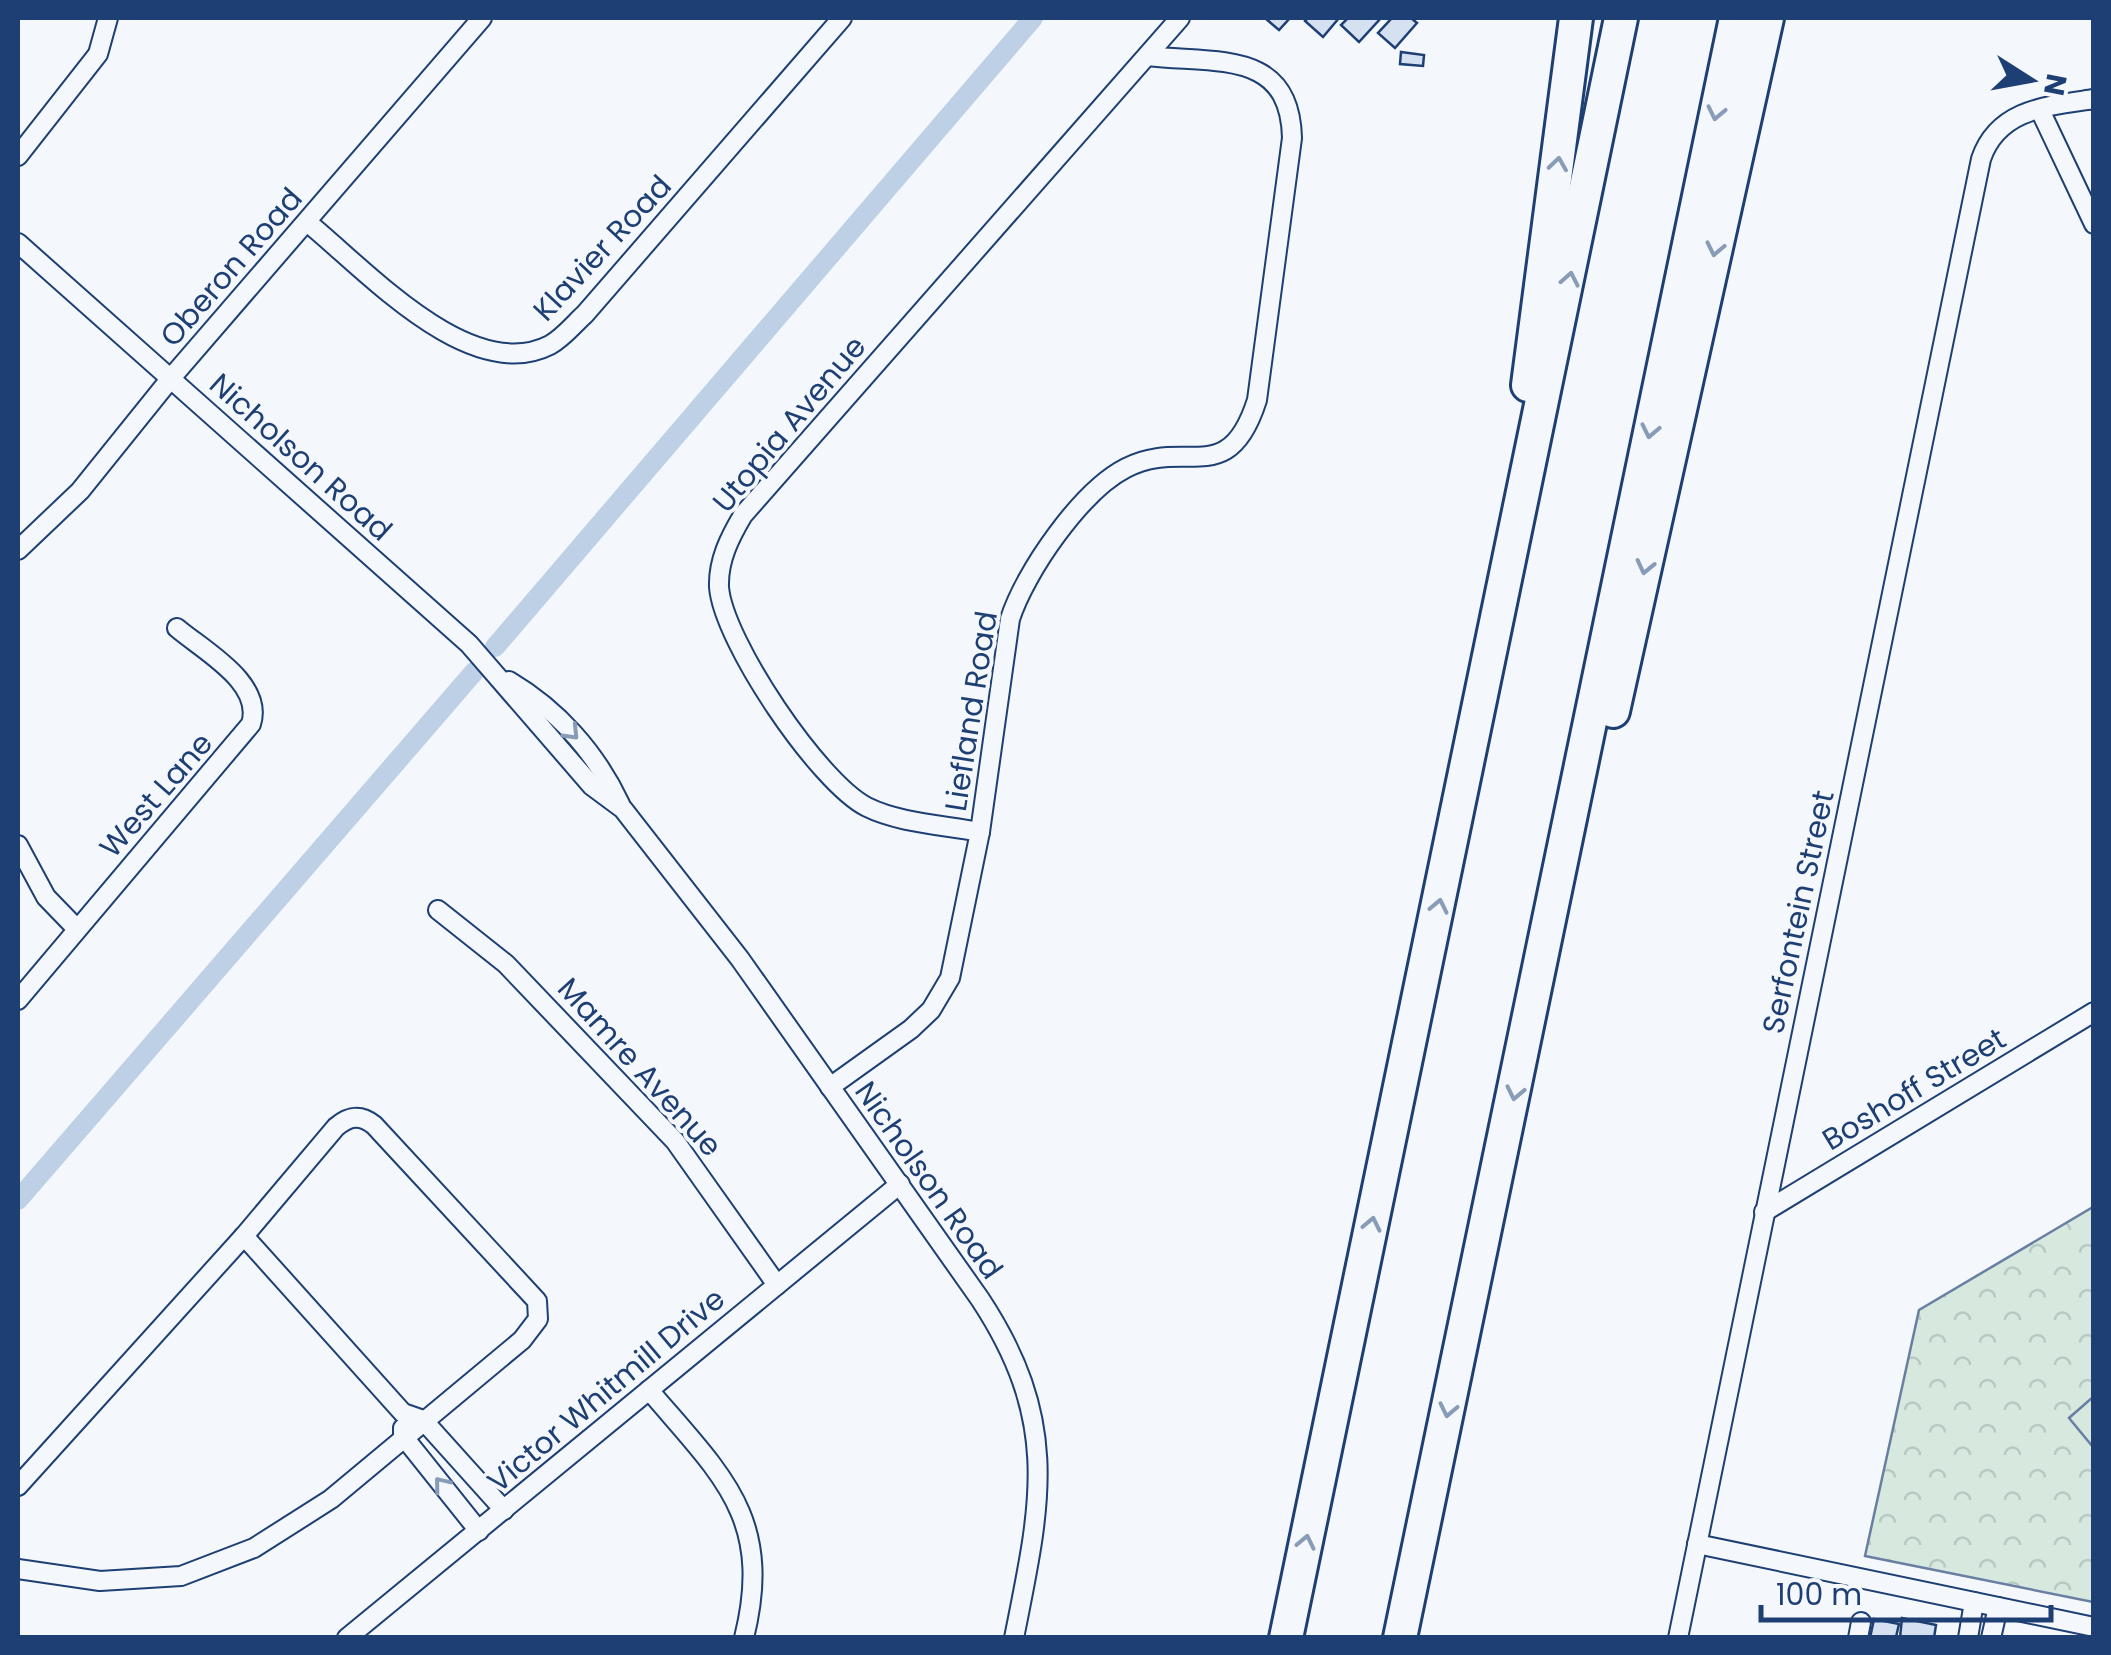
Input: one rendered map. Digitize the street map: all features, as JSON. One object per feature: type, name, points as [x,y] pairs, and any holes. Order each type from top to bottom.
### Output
[{"type":"highway","points":[[1494,642],[1576,18]]},
{"type":"highway","points":[[1286,1638],[1621,18]]},
{"type":"highway","points":[[1400,1638],[1736,18]]},
{"type":"highway","points":[[1528,1031],[1545,996],[1588,823],[1767,18]]},
{"type":"street","points":[[18,156],[98,54],[108,18]]},
{"type":"street","name":"Oberon Road","points":[[18,550],[80,492],[171,378],[482,18]]},
{"type":"street","name":"Klavier Road","points":[[307,222],[438,328],[467,345],[504,354],[554,343],[585,314],[842,18]]},
{"type":"street","name":"Utopia Avenue","points":[[980,832],[877,811],[839,788],[738,650],[724,617],[720,567],[743,515],[1180,18]]},
{"type":"street","name":"Liefland Road","points":[[830,1087],[910,1029],[942,995],[956,953],[980,832],[1010,619],[1020,587],[1036,560],[1124,469],[1160,459],[1213,456],[1238,442],[1257,400],[1292,138],[1291,112],[1284,92],[1262,73],[1148,56]]},
{"type":"street","name":"Serfontein Street","points":[[1678,1638],[1982,158],[2001,124],[2040,110],[2094,99]]},
{"type":"street","points":[[2040,110],[2094,224]]},
{"type":"street","name":"Nicholson Road","points":[[18,244],[500,675],[540,702],[590,752],[623,809],[729,943],[1000,1330],[1031,1404],[1040,1463],[1038,1508],[1014,1638]]},
{"type":"street","name":"West Lane","points":[[18,1000],[243,736],[254,718],[249,692],[177,628]]},
{"type":"street","points":[[18,845],[46,897],[76,929]]},
{"type":"street","name":"Mamre Avenue","points":[[438,910],[506,964],[675,1141],[777,1284]]},
{"type":"street","name":"Boshoff Street","points":[[1764,1212],[2094,1012]]},
{"type":"street","points":[[18,1486],[342,1122],[365,1118],[533,1292],[540,1310],[532,1330],[522,1340],[303,1520],[202,1571],[100,1580],[18,1568]]},
{"type":"street","name":"Victor Whitmill Drive","points":[[346,1638],[900,1184]]},
{"type":"street","points":[[244,1236],[403,1413],[423,1420],[504,1510]]},
{"type":"street","points":[[649,1390],[712,1464],[745,1519],[755,1574],[744,1638]]},
{"type":"street","points":[[403,1413],[403,1436],[479,1531]]},
{"type":"street","points":[[1697,1544],[2094,1627]]},
{"type":"street","points":[[1968,1638],[1974,1602]]},
{"type":"street","points":[[1991,1638],[1998,1607]]},
{"type":"green space","points":[[2093,1207],[2093,1602],[1865,1556],[1919,1310]]},
{"type":"green space","points":[[2093,1397],[2093,1447],[2069,1418]]},
{"type":"building","points":[[1265,18],[1290,18],[1279,30]]},
{"type":"building","points":[[1339,18],[1323,37],[1305,21]]},
{"type":"building","points":[[1348,18],[1381,18],[1359,42],[1341,25]]},
{"type":"building","points":[[1392,18],[1411,18],[1417,23],[1395,48],[1378,33]]},
{"type":"building","points":[[1401,52],[1424,55],[1423,66],[1400,64]]},
{"type":"building","points":[[1902,1618],[1936,1625],[1934,1638],[1900,1638]]},
{"type":"building","points":[[1874,1619],[1899,1624],[1896,1637],[1870,1638]]},
{"type":"waterway","points":[[495,647],[1033,18]]},
{"type":"waterway","points":[[18,1200],[474,672]]}]
